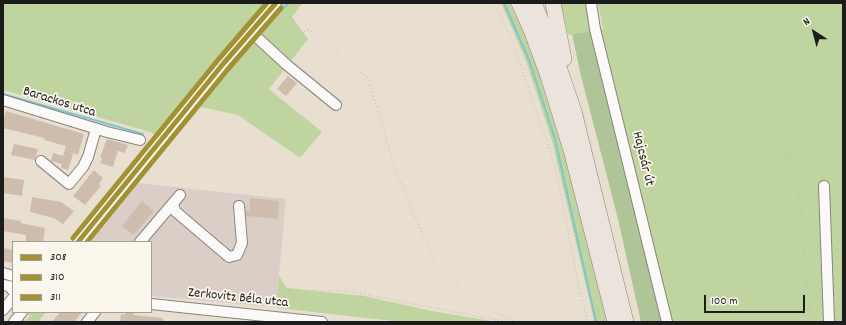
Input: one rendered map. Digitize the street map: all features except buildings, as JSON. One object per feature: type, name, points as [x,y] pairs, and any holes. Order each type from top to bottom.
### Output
[{"type":"highway","points":[[514,3],[526,19]]},
{"type":"highway","points":[[519,3],[548,76],[571,150],[615,322]]},
{"type":"highway","points":[[534,3],[552,47],[574,111]]},
{"type":"highway","points":[[553,3],[568,73],[574,111],[626,322]]},
{"type":"street","points":[[79,241],[250,32],[276,3]]},
{"type":"street","name":"Hajcsár út","points":[[591,3],[595,30],[667,322]]},
{"type":"street","points":[[250,32],[287,65],[336,105]]},
{"type":"street","name":"Barackos utca","points":[[3,100],[96,129],[140,140]]},
{"type":"street","points":[[41,161],[69,184],[83,167],[88,157],[96,129]]},
{"type":"street","points":[[824,186],[829,322]]},
{"type":"street","points":[[141,241],[180,195]]},
{"type":"street","points":[[173,204],[175,211],[229,257],[237,255],[242,243],[239,206]]},
{"type":"street","points":[[3,310],[10,291]]},
{"type":"street","name":"Zerkovitz Béla utca","points":[[152,304],[322,322]]},
{"type":"street","points":[[14,322],[21,313]]},
{"type":"street","points":[[87,322],[94,313]]},
{"type":"path","points":[[3,85],[135,125],[153,120],[182,87],[188,71],[237,14],[241,3]]},
{"type":"path","points":[[239,20],[252,3]]},
{"type":"path","points":[[302,3],[269,41],[310,30],[368,78],[395,168],[434,262],[471,297],[496,313],[517,322]]},
{"type":"path","points":[[492,3],[502,18],[515,49],[557,174],[587,322]]},
{"type":"path","points":[[3,10],[168,103]]},
{"type":"path","points":[[237,14],[239,20],[250,32]]},
{"type":"path","points":[[807,149],[843,16]]},
{"type":"path","points":[[182,87],[196,98]]},
{"type":"path","points":[[810,322],[807,280],[759,160],[807,149],[843,145]]},
{"type":"path","points":[[805,160],[798,180],[805,267]]},
{"type":"path","points":[[800,174],[843,172]]},
{"type":"path","points":[[270,316],[278,308],[286,294],[294,290],[347,291],[507,322]]},
{"type":"path","points":[[33,322],[41,313]]},
{"type":"path","points":[[482,316],[485,322]]},
{"type":"shaded area","points":[[137,183],[286,199],[276,307],[152,296],[152,241],[89,241]]},
{"type":"green space","points":[[3,3],[270,3],[247,28],[157,136],[150,132],[3,90]]},
{"type":"green space","points":[[282,3],[302,3],[292,17],[308,39],[269,89],[322,132],[300,158],[238,115],[201,107],[137,183],[136,179],[248,43],[251,40],[254,42],[260,35],[259,31],[262,25]]},
{"type":"green space","points":[[501,3],[509,3],[527,32],[567,149],[611,322],[593,322],[594,320],[552,141],[526,61]]},
{"type":"green space","points":[[560,3],[588,3],[594,31],[603,29],[598,3],[843,3],[843,322],[663,322],[593,31],[568,35]]},
{"type":"green space","points":[[593,31],[663,322],[641,322],[618,219],[581,76],[572,34]]},
{"type":"green space","points":[[279,276],[287,288],[364,296],[432,311],[497,322],[402,322],[278,308],[276,307]]},
{"type":"green space","points":[[27,313],[45,313],[38,322],[21,322],[23,320],[25,321],[30,316]]},
{"type":"waterway","points":[[262,31],[289,3]]},
{"type":"waterway","points":[[504,3],[529,60],[555,139],[596,322]]},
{"type":"waterway","points":[[3,94],[143,134]]},
{"type":"transit line","name":"311","points":[[73,238],[218,60],[267,3]]},
{"type":"transit line","name":"308","points":[[79,241],[223,64],[276,3]]},
{"type":"transit line","name":"310","points":[[88,241],[228,69],[281,8]]}]
